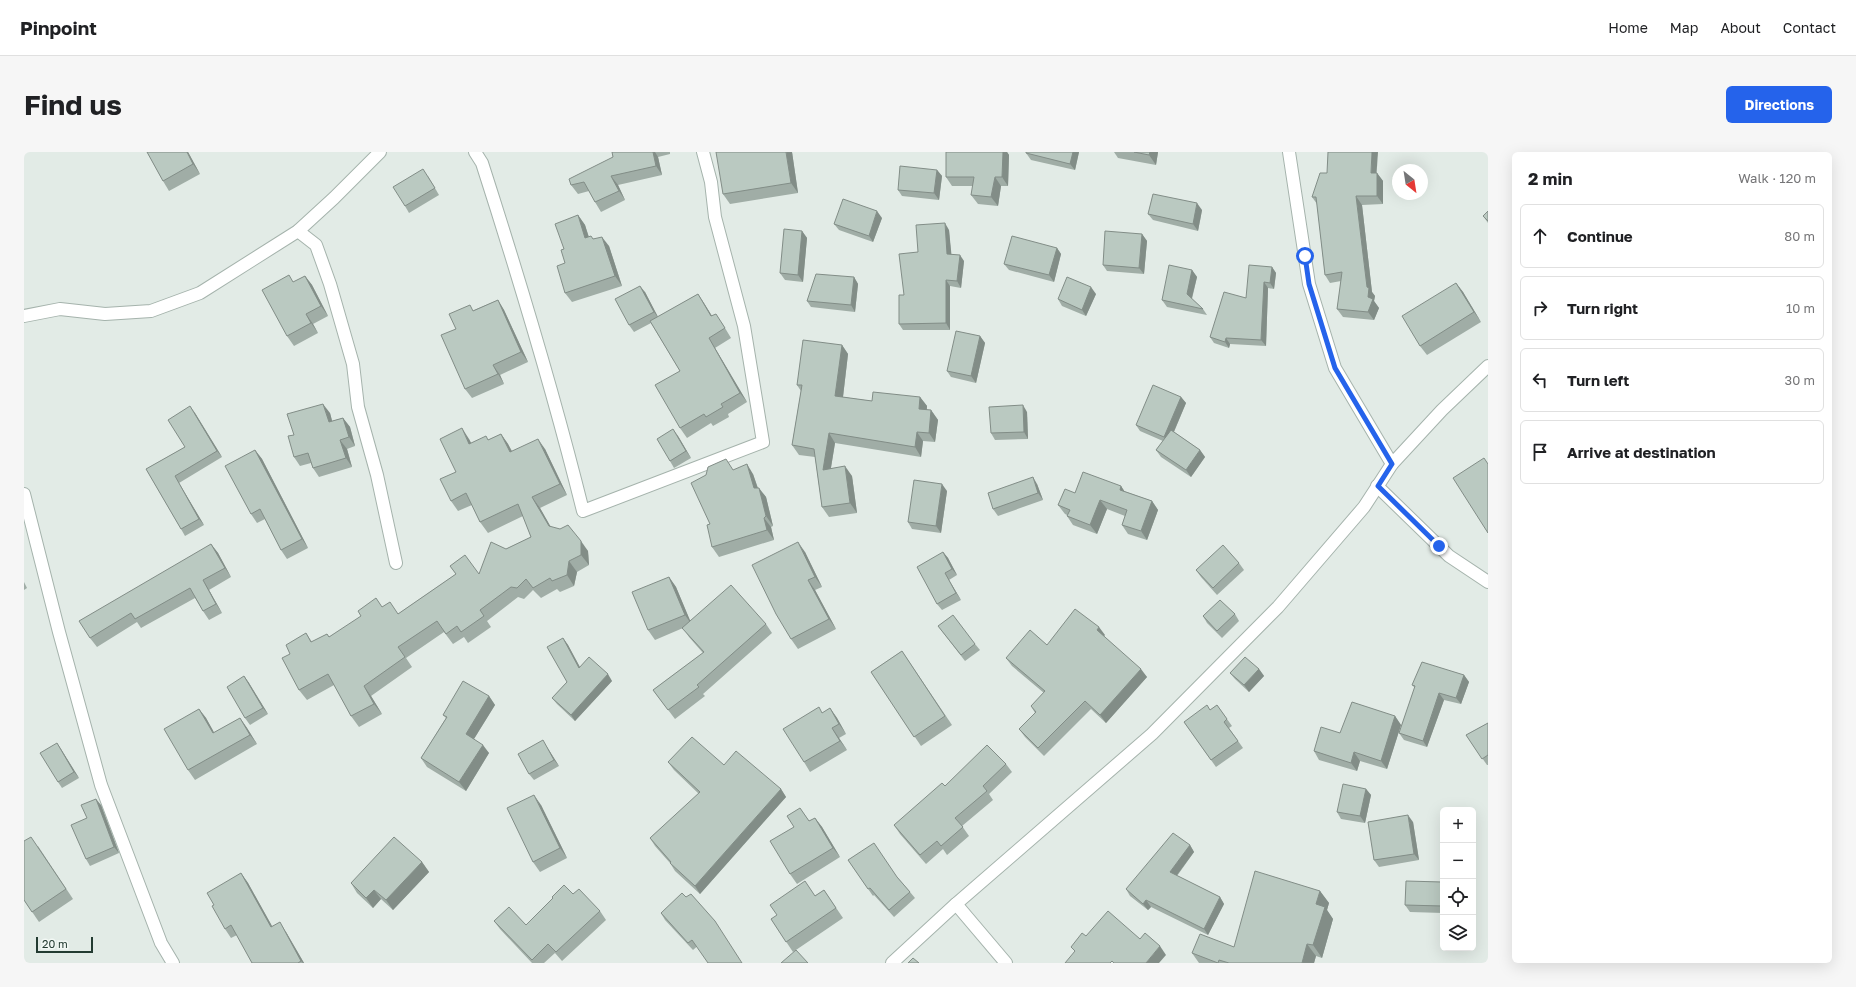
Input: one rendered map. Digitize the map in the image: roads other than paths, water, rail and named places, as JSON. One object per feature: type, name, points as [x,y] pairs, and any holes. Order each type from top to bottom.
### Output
[{"type":"street","points":[[24,316],[60,309],[105,314],[151,311],[200,293],[298,231],[334,198],[380,152]]},
{"type":"street","points":[[475,152],[482,163],[518,276],[558,413],[583,511],[763,442],[744,326],[715,217],[711,182],[703,152]]},
{"type":"street","points":[[1289,152],[1309,284],[1335,368],[1392,464]]},
{"type":"street","points":[[298,231],[316,244],[330,284],[353,364],[358,407],[377,475],[396,563]]},
{"type":"street","points":[[892,963],[956,904],[1152,734],[1278,607],[1364,507],[1392,464],[1442,410],[1488,366]]},
{"type":"street","points":[[1378,486],[1449,556],[1488,582]]},
{"type":"street","points":[[24,494],[59,632],[101,785],[161,943],[173,963]]},
{"type":"street","points":[[956,904],[1006,963]]}]
